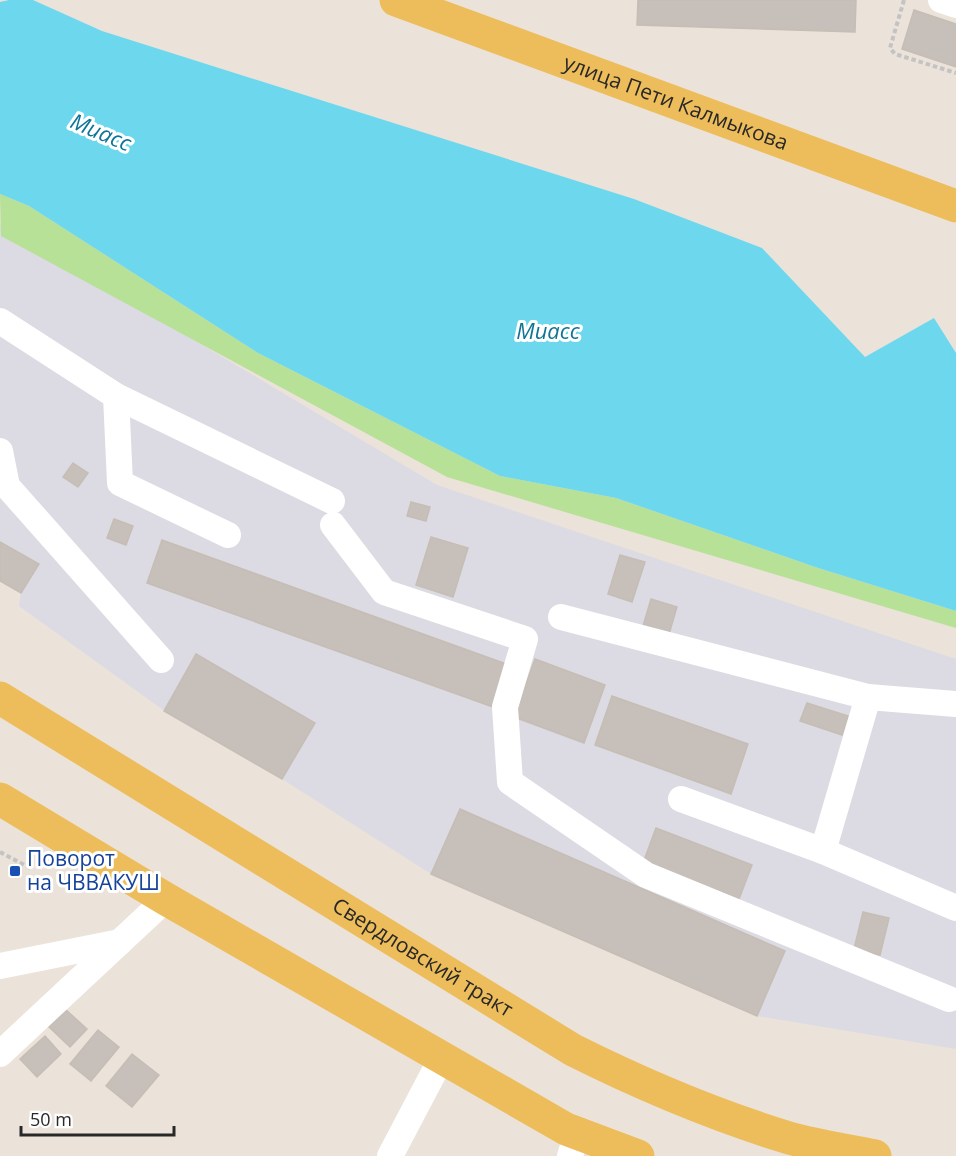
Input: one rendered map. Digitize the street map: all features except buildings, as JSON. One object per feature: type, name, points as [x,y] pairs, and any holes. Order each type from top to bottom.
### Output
[{"type":"main road","name":"улица Пети Калмыкова","points":[[396,0],[956,206]]},
{"type":"main road","name":"Свердловский тракт","points":[[0,698],[573,1050],[649,1087],[720,1115],[792,1139],[875,1156]]},
{"type":"main road","points":[[0,799],[166,899],[441,1059],[573,1145],[638,1156]]},
{"type":"street","points":[[941,0],[956,5]]},
{"type":"street","points":[[0,321],[116,396],[333,513],[384,592],[525,639],[505,707],[510,782],[646,875],[954,996]]},
{"type":"street","points":[[116,396],[120,483],[228,535]]},
{"type":"street","points":[[0,451],[7,486],[161,660]]},
{"type":"street","points":[[561,617],[868,697],[956,704]]},
{"type":"street","points":[[823,850],[868,697]]},
{"type":"street","points":[[681,799],[823,850],[956,908]]},
{"type":"street","points":[[0,1054],[166,899]]},
{"type":"street","points":[[0,966],[120,942]]},
{"type":"street","points":[[390,1156],[441,1059]]},
{"type":"path","points":[[904,0],[890,48],[895,54],[956,73]]},
{"type":"path","points":[[0,852],[30,868]]},
{"type":"shaded area","points":[[0,224],[437,485],[956,659],[956,1049],[757,1016],[431,874],[282,779],[159,707],[19,606],[21,593],[0,581]]},
{"type":"green space","points":[[0,194],[29,206],[258,353],[500,476],[616,498],[815,567],[956,611],[956,628],[447,477],[1,236]]},
{"type":"water","name":"Миасс","points":[[33,0],[102,31],[634,199],[762,248],[865,357],[934,318],[956,353],[956,611],[815,567],[616,498],[500,476],[258,353],[29,206],[0,194],[0,2]]},
{"type":"place","name":"Поворот на ЧВВАКУШ","points":[[15,871]]}]
